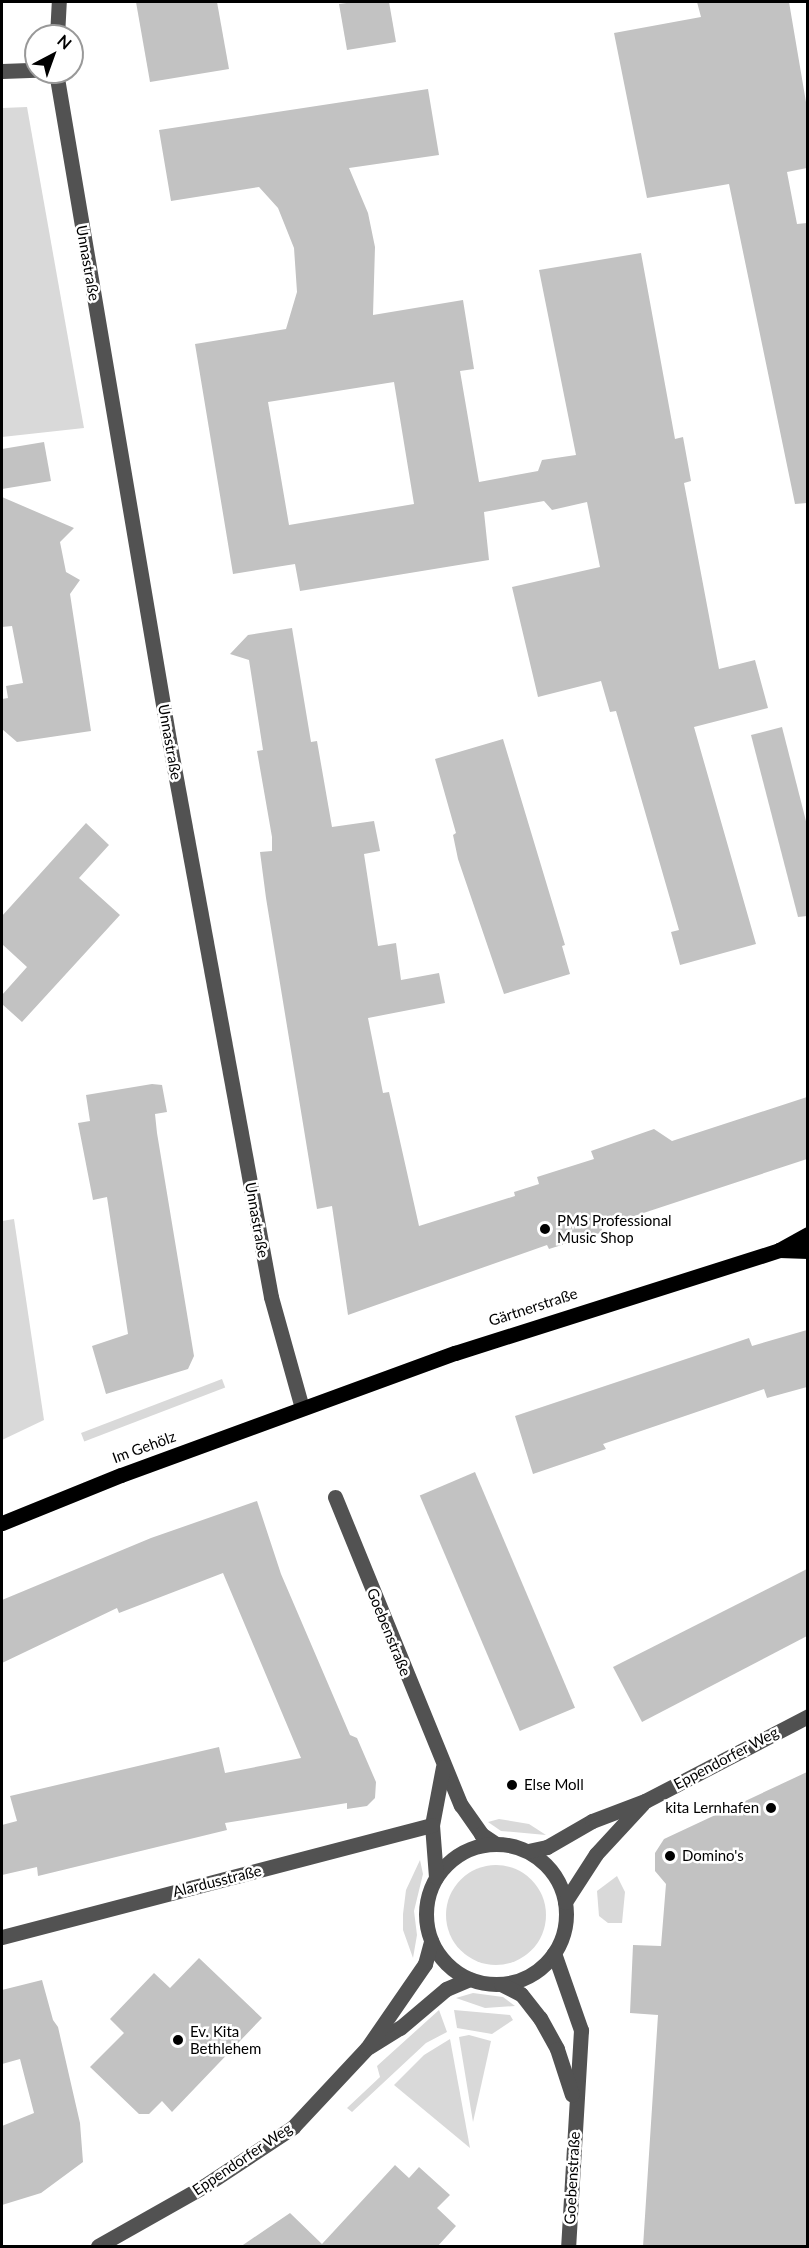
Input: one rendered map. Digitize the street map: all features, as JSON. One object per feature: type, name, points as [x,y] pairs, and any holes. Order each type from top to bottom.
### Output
[{"type":"main road","name":"Gärtnerstraße","points":[[302,1408],[512,1333],[779,1250],[807,1234]]},
{"type":"main road","name":"Gärtnerstraße","points":[[779,1250],[807,1251]]},
{"type":"main road","name":"Im Gehölz","points":[[2,1523],[302,1408]]},
{"type":"street","points":[[58,24],[59,2]]},
{"type":"street","points":[[2,71],[24,70]]},
{"type":"street","name":"Unnastraße","points":[[58,84],[167,729],[268,1285],[302,1408]]},
{"type":"street","name":"Goebenstraße","points":[[335,1497],[443,1767],[467,1818],[481,1834],[496,1844]]},
{"type":"street","name":"Eppendorfer Weg","points":[[98,2247],[204,2186],[293,2127],[367,2048],[424,1964],[431,1941],[426,1907],[436,1877],[458,1855],[496,1844],[528,1851],[547,1847],[592,1821],[645,1801],[807,1716]]},
{"type":"street","points":[[436,1877],[432,1825],[443,1767]]},
{"type":"street","name":"Eppendorfer Weg","points":[[565,1902],[596,1854],[645,1801]]},
{"type":"street","name":"Alardusstraße","points":[[2,1937],[432,1825]]},
{"type":"street","name":"Eppendorfer Weg","points":[[431,1941],[447,1964],[469,1979],[501,1984],[530,1976],[554,1953],[565,1927],[565,1902],[553,1872],[528,1851]]},
{"type":"street","name":"Goebenstraße","points":[[554,1953],[581,2030],[568,2247]]},
{"type":"street","name":"Eppendorfer Weg","points":[[367,2048],[400,2028],[446,1989],[469,1979]]},
{"type":"street","name":"Goebenstraße","points":[[501,1984],[529,2001],[549,2032],[566,2071],[575,2110]]},
{"type":"shaded area","points":[[27,107],[84,428],[2,437],[2,108]]},
{"type":"shaded area","points":[[14,1219],[44,1420],[2,1440],[2,1221]]},
{"type":"shaded area","points":[[222,1379],[225,1387],[84,1442],[81,1433]]},
{"type":"shaded area","points":[[499,1819],[529,1824],[546,1835],[501,1831],[488,1822]]},
{"type":"shaded area","points":[[420,1860],[423,1874],[414,1911],[417,1935],[413,1958],[403,1930],[403,1914],[406,1890]]},
{"type":"shaded area","points":[[496,1865],[515,1869],[531,1880],[542,1896],[546,1915],[542,1934],[531,1950],[515,1961],[496,1965],[477,1961],[461,1950],[450,1934],[446,1915],[450,1896],[461,1880],[477,1869]]},
{"type":"shaded area","points":[[617,1876],[625,1892],[622,1923],[608,1923],[599,1916],[597,1891]]},
{"type":"shaded area","points":[[473,1993],[503,1997],[515,2006],[485,2008],[456,1998]]},
{"type":"shaded area","points":[[439,2010],[447,2032],[426,2043],[352,2112],[347,2108],[380,2077],[377,2066]]},
{"type":"shaded area","points":[[454,2010],[510,2015],[513,2020],[492,2034],[457,2028]]},
{"type":"shaded area","points":[[469,2035],[491,2041],[473,2122],[459,2037]]},
{"type":"shaded area","points":[[450,2039],[470,2148],[394,2085],[424,2055]]},
{"type":"building","points":[[136,2],[217,2],[229,69],[150,82]]},
{"type":"building","points":[[389,2],[396,42],[347,50],[339,4]]},
{"type":"building","points":[[697,2],[789,2],[807,108],[807,168],[787,172],[797,224],[807,223],[807,503],[795,504],[729,184],[647,198],[614,33],[701,17]]},
{"type":"building","points":[[428,89],[439,155],[349,168],[368,213],[375,247],[373,315],[463,300],[474,369],[460,371],[479,482],[538,471],[542,460],[576,455],[539,270],[641,253],[675,439],[683,437],[691,481],[684,483],[719,669],[755,660],[768,708],[694,727],[756,944],[680,965],[671,932],[679,930],[616,711],[610,712],[601,681],[538,697],[512,587],[600,567],[587,502],[552,510],[544,501],[484,512],[489,560],[300,591],[295,564],[233,574],[195,344],[286,329],[297,292],[294,248],[278,208],[259,187],[171,201],[159,130]],"holes":[[[394,382],[414,504],[289,525],[268,402]]]},
{"type":"building","points":[[44,442],[51,481],[2,489],[2,449]]},
{"type":"building","points":[[2,497],[74,528],[60,542],[66,572],[80,580],[70,594],[91,731],[17,742],[2,729],[2,699],[8,698],[6,686],[23,683],[12,626],[2,627]]},
{"type":"building","points":[[292,628],[311,742],[317,741],[332,827],[374,821],[380,851],[364,854],[378,946],[396,943],[401,980],[439,973],[445,1003],[368,1018],[383,1093],[389,1092],[419,1226],[515,1196],[514,1192],[539,1184],[537,1177],[594,1159],[591,1151],[654,1129],[672,1141],[807,1097],[807,1159],[601,1227],[603,1232],[549,1249],[547,1245],[348,1315],[332,1206],[317,1209],[266,898],[260,852],[272,851],[272,837],[257,751],[263,750],[249,660],[230,654],[248,635]]},
{"type":"building","points":[[782,727],[807,825],[807,916],[798,917],[751,735]]},
{"type":"building","points":[[503,739],[565,945],[562,946],[570,974],[504,994],[458,859],[453,835],[456,833],[435,759]]},
{"type":"building","points":[[86,823],[109,845],[79,878],[120,915],[22,1022],[2,1004],[2,995],[27,967],[2,944],[2,916]]},
{"type":"building","points":[[152,1084],[162,1085],[167,1112],[155,1114],[157,1133],[194,1356],[188,1369],[106,1394],[92,1346],[128,1334],[107,1197],[93,1200],[78,1123],[90,1121],[86,1095]]},
{"type":"building","points":[[807,1330],[807,1387],[767,1398],[764,1389],[603,1444],[606,1449],[533,1474],[515,1416],[749,1338],[752,1346]]},
{"type":"building","points":[[475,1472],[575,1708],[520,1731],[420,1495]]},
{"type":"building","points":[[257,1501],[281,1574],[350,1735],[357,1738],[376,1782],[375,1798],[367,1806],[347,1809],[347,1803],[225,1823],[227,1830],[38,1876],[37,1867],[2,1875],[2,1825],[17,1821],[10,1796],[219,1747],[225,1773],[301,1758],[223,1573],[119,1613],[117,1608],[2,1663],[2,1600],[151,1538]]},
{"type":"building","points":[[807,1569],[807,1636],[642,1722],[613,1667]]},
{"type":"building","points":[[807,1772],[807,2247],[643,2247],[658,2015],[630,2013],[633,1945],[661,1946],[666,1884],[655,1871],[655,1853],[664,1839]]},
{"type":"building","name":"Ev. Kita Bethlehem","points":[[199,1958],[262,2018],[172,2112],[162,2101],[149,2114],[139,2114],[90,2067],[124,2033],[110,2019],[154,1973],[170,1988]]},
{"type":"building","points":[[42,1980],[53,2020],[58,2027],[80,2123],[83,2162],[41,2193],[2,2205],[2,2126],[34,2113],[20,2059],[2,2064],[2,1990]]},
{"type":"building","points":[[395,2165],[409,2178],[419,2167],[450,2195],[437,2208],[456,2226],[437,2247],[240,2247],[290,2213],[322,2244]]},
{"type":"place","name":"PMS Professional Music Shop","points":[[545,1229]]},
{"type":"place","name":"Else Moll","points":[[512,1785]]},
{"type":"place","name":"kita Lernhafen","points":[[771,1808]]},
{"type":"place","name":"Domino's","points":[[670,1856]]},
{"type":"place","name":"Ev. Kita Bethlehem","points":[[178,2040]]}]
